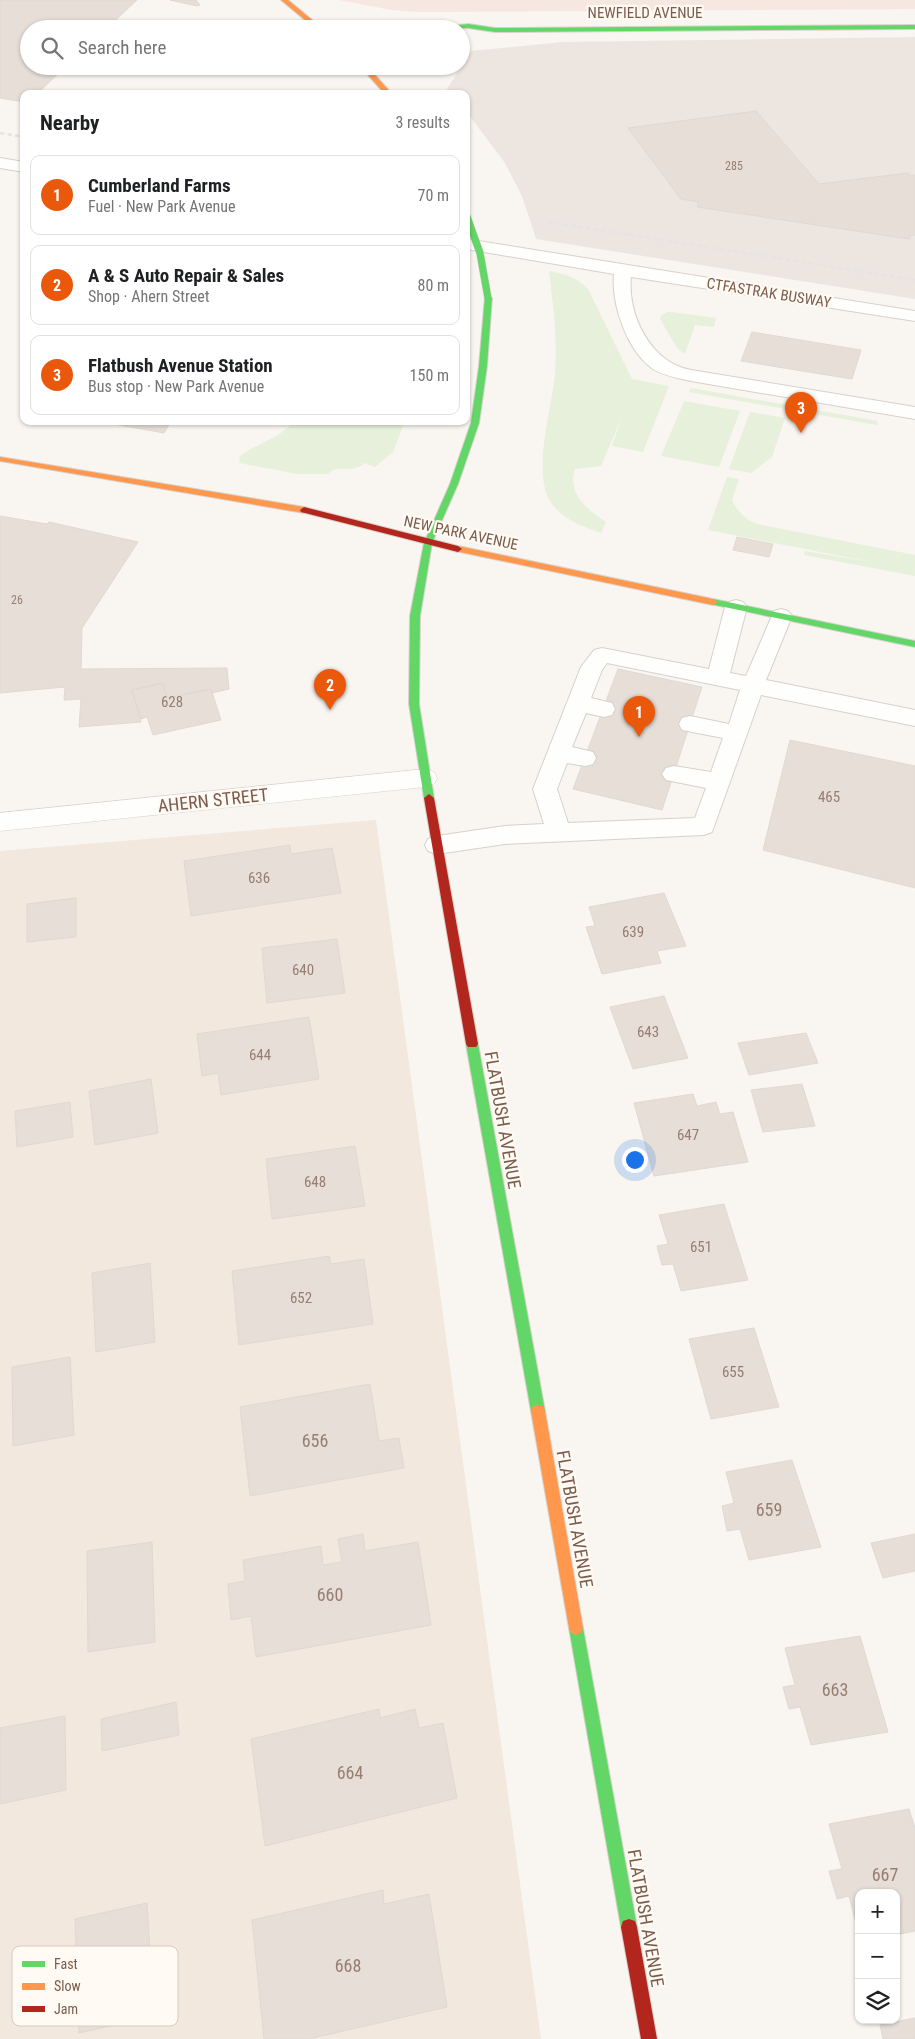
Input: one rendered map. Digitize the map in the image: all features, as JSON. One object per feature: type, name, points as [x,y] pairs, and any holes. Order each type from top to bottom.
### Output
[{"type":"street","points":[[284,0],[309,20]]},
{"type":"street","name":"NEWFIELD AVENUE","points":[[470,25],[494,30],[915,27]]},
{"type":"street","name":"NEWFIELD AVENUE","points":[[476,38],[494,30]]},
{"type":"street","points":[[371,75],[385,90]]},
{"type":"street","name":"FLATBUSH AVENUE","points":[[470,225],[480,253],[488,298],[483,366],[475,423],[454,484],[428,543],[415,616],[414,704],[436,845],[649,2039]]},
{"type":"street","name":"NEW PARK AVENUE","points":[[0,458],[313,512],[428,543],[915,644]]},
{"type":"street","name":"AHERN STREET","points":[[0,822],[425,778]]},
{"type":"lane","points":[[0,163],[20,167]]},
{"type":"lane","name":"CTFASTRAK BUSWAY","points":[[470,245],[915,316]]},
{"type":"lane","points":[[623,270],[620,286],[625,309],[639,340],[650,355],[664,367],[696,376],[915,413]]},
{"type":"lane","points":[[717,678],[736,606]]},
{"type":"lane","points":[[436,845],[505,835],[704,826],[753,686],[781,616]]},
{"type":"lane","points":[[559,832],[545,789],[592,667],[602,656],[915,718]]},
{"type":"lane","points":[[577,703],[604,708]]},
{"type":"lane","points":[[690,724],[736,733]]},
{"type":"lane","points":[[558,753],[585,758]]},
{"type":"lane","points":[[674,774],[719,782]]},
{"type":"shaded area","points":[[339,0],[915,0],[915,9],[418,12],[391,10]]},
{"type":"shaded area","points":[[915,37],[915,299],[536,239],[522,196],[505,163],[470,116],[470,90],[447,89],[456,75],[470,75],[471,51],[564,42]]},
{"type":"shaded area","points":[[376,820],[541,2039],[0,2039],[0,851]]},
{"type":"green space","points":[[549,271],[575,279],[588,289],[632,379],[669,386],[643,452],[612,446],[622,417],[601,466],[575,469],[574,486],[580,500],[606,522],[601,533],[580,525],[560,513],[550,501],[545,488],[543,457],[556,361],[555,322]]},
{"type":"green space","points":[[667,312],[716,318],[714,327],[695,325],[685,354],[677,348],[660,319]]},
{"type":"green space","points":[[691,388],[878,421],[877,425],[689,392]]},
{"type":"green space","points":[[684,401],[740,411],[719,467],[661,456]]},
{"type":"green space","points":[[750,412],[785,418],[772,457],[751,473],[729,469]]},
{"type":"green space","points":[[291,425],[403,425],[393,452],[375,467],[365,463],[354,468],[336,469],[328,474],[298,474],[239,463],[240,456],[278,435]]},
{"type":"green space","points":[[727,477],[739,479],[732,500],[742,515],[748,520],[757,524],[915,555],[915,576],[804,555],[805,551],[871,562],[708,530]]},
{"type":"building","points":[[0,0],[137,0],[116,20],[20,20],[20,75],[57,75],[41,90],[20,90],[20,101],[0,98]]},
{"type":"building","points":[[170,0],[196,0],[200,5],[197,6]]},
{"type":"building","points":[[756,111],[819,184],[908,173],[911,176],[915,175],[915,235],[911,235],[909,239],[697,207],[699,202],[681,199],[628,128]]},
{"type":"building","points":[[752,332],[861,350],[852,379],[741,361]]},
{"type":"building","points":[[120,425],[169,425],[164,433]]},
{"type":"building","points":[[0,516],[47,524],[49,522],[138,542],[82,628],[81,669],[227,668],[229,689],[212,693],[211,689],[167,698],[163,683],[132,690],[141,722],[79,727],[81,699],[64,700],[65,687],[0,693]]},
{"type":"building","points":[[737,537],[773,544],[769,557],[733,550]]},
{"type":"building","points":[[618,669],[702,687],[662,810],[573,789]]},
{"type":"building","points":[[163,683],[167,698],[211,689],[221,720],[153,735],[147,717],[141,719],[132,690]]},
{"type":"building","points":[[790,740],[915,766],[915,888],[763,850]]},
{"type":"building","points":[[290,845],[291,854],[332,848],[341,893],[191,916],[184,861]]},
{"type":"building","points":[[664,893],[686,946],[657,951],[661,963],[602,974],[586,927],[595,926],[589,907]]},
{"type":"building","points":[[76,898],[76,937],[27,942],[27,904]]},
{"type":"building","points":[[337,939],[345,993],[267,1003],[262,948]]},
{"type":"building","points":[[664,996],[688,1058],[633,1069],[610,1007]]},
{"type":"building","points":[[309,1017],[319,1079],[221,1095],[218,1073],[202,1076],[197,1034]]},
{"type":"building","points":[[806,1033],[818,1063],[749,1075],[738,1043]]},
{"type":"building","points":[[151,1079],[158,1133],[95,1145],[89,1091]]},
{"type":"building","points":[[802,1084],[815,1126],[763,1132],[751,1090]]},
{"type":"building","points":[[693,1094],[697,1106],[716,1102],[720,1114],[733,1112],[748,1162],[654,1176],[634,1103]]},
{"type":"building","points":[[70,1102],[73,1137],[17,1147],[15,1111]]},
{"type":"building","points":[[355,1146],[365,1206],[272,1219],[266,1159]]},
{"type":"building","points":[[724,1204],[748,1280],[681,1291],[673,1264],[662,1265],[657,1246],[668,1244],[659,1215]]},
{"type":"building","points":[[329,1256],[331,1264],[364,1259],[373,1324],[239,1345],[232,1271]]},
{"type":"building","points":[[150,1263],[155,1342],[96,1352],[92,1273]]},
{"type":"building","points":[[754,1328],[779,1407],[711,1419],[689,1339]]},
{"type":"building","points":[[70,1357],[74,1435],[13,1446],[12,1367]]},
{"type":"building","points":[[370,1384],[379,1441],[399,1438],[404,1468],[250,1496],[240,1407]]},
{"type":"building","points":[[792,1460],[821,1547],[749,1560],[740,1529],[727,1531],[722,1506],[734,1503],[726,1472]]},
{"type":"building","points":[[363,1534],[365,1551],[418,1542],[431,1625],[256,1657],[251,1616],[231,1620],[228,1584],[245,1581],[243,1560],[321,1546],[323,1565],[342,1562],[338,1539]]},
{"type":"building","points":[[915,1534],[915,1571],[883,1578],[871,1543]]},
{"type":"building","points":[[152,1542],[155,1642],[88,1652],[87,1551]]},
{"type":"building","points":[[860,1636],[888,1732],[811,1745],[800,1707],[789,1709],[783,1687],[795,1685],[785,1648]]},
{"type":"building","points":[[176,1702],[179,1735],[102,1751],[101,1719]]},
{"type":"building","points":[[379,1709],[380,1718],[415,1709],[419,1728],[443,1723],[457,1798],[265,1846],[251,1739]]},
{"type":"building","points":[[65,1716],[66,1790],[0,1804],[0,1728]]},
{"type":"building","points":[[909,1809],[915,1828],[915,1931],[900,1934],[900,1889],[855,1889],[855,1919],[849,1896],[837,1899],[829,1871],[842,1869],[829,1824]]},
{"type":"building","points":[[383,1890],[384,1904],[429,1894],[447,2007],[309,2039],[264,2039],[252,1920]]},
{"type":"building","points":[[147,1903],[150,1946],[76,1946],[75,1919]]},
{"type":"building","points":[[915,2018],[915,2039],[883,2039],[880,2025],[900,2024],[900,2021]]},
{"type":"building","points":[[79,2026],[110,2026],[79,2033]]},
{"type":"railway","points":[[0,133],[20,136]]},
{"type":"railway","points":[[549,222],[915,280]]},
{"type":"traffic: fast","points":[[470,26],[495,30],[915,27]]},
{"type":"traffic: fast","points":[[470,225],[480,253],[488,298]]},
{"type":"traffic: fast","points":[[429,798],[414,704],[415,616],[428,543],[454,484],[475,423],[483,366],[488,298]]},
{"type":"traffic: fast","points":[[713,602],[915,644]]},
{"type":"traffic: fast","points":[[472,1044],[538,1411]]},
{"type":"traffic: fast","points":[[576,1628],[629,1927]]},
{"type":"traffic: slow","points":[[284,0],[309,20]]},
{"type":"traffic: slow","points":[[371,75],[385,90]]},
{"type":"traffic: slow","points":[[0,459],[304,510]]},
{"type":"traffic: slow","points":[[458,549],[713,602]]},
{"type":"traffic: slow","points":[[538,1411],[576,1628]]},
{"type":"traffic: jam","points":[[304,510],[458,549]]},
{"type":"traffic: jam","points":[[429,798],[472,1044]]},
{"type":"traffic: jam","points":[[629,1927],[649,2039]]},
{"type":"place","name":"Flatbush Avenue Station","points":[[801,433]]},
{"type":"place","name":"A & S Auto Repair & Sales","points":[[330,710]]},
{"type":"place","name":"Cumberland Farms","points":[[639,737]]}]
